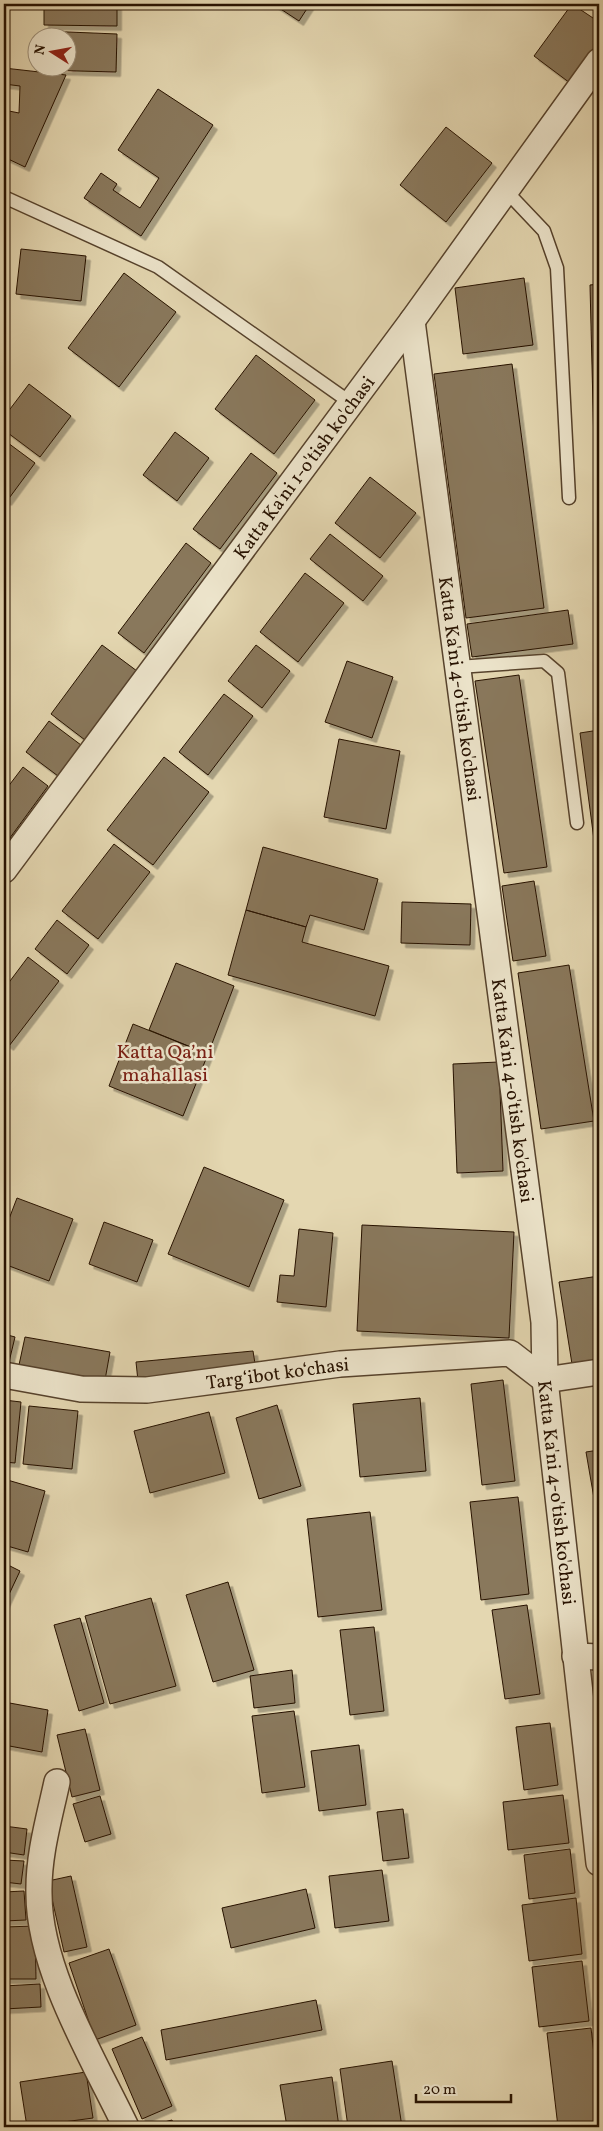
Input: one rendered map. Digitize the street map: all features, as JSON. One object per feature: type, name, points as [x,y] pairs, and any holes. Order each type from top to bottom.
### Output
[{"type":"street","name":"Katta Ka'ni 1-o'tish ko'chasi","points":[[4,870],[412,321],[599,61]]},
{"type":"street","name":"Katta Ka'ni 4-o'tish ko'chasi","points":[[412,321],[544,1322],[545,1380],[599,1863]]},
{"type":"street","name":"Targ‘ibot ko‘chasi","points":[[4,1375],[81,1389],[147,1390],[340,1364],[510,1353],[545,1380]]},
{"type":"street","points":[[545,1380],[599,1372]]},
{"type":"street","points":[[575,1656],[599,1656]]},
{"type":"street","points":[[57,1782],[40,1869],[39,1896],[42,1926],[52,1962],[72,2017],[126,2127]]},
{"type":"lane","points":[[506,190],[544,231],[556,268],[569,498]]},
{"type":"lane","points":[[4,197],[158,267],[351,403]]},
{"type":"lane","points":[[458,667],[544,661],[558,673],[577,823]]},
{"type":"building","points":[[44,4],[117,4],[117,26],[44,25]]},
{"type":"building","points":[[273,4],[310,4],[299,21]]},
{"type":"building","points":[[572,4],[599,22],[599,43],[570,83],[534,56]]},
{"type":"building","points":[[78,32],[117,34],[116,72],[78,71]]},
{"type":"building","points":[[4,68],[28,71],[28,78],[65,78],[25,167],[4,157],[4,110],[19,113],[20,86],[4,84]]},
{"type":"building","points":[[158,89],[213,125],[141,236],[84,198],[101,173],[117,184],[113,190],[140,208],[159,178],[118,150]]},
{"type":"building","points":[[446,127],[492,163],[446,222],[400,185]]},
{"type":"building","points":[[596,225],[599,225],[599,258],[595,258]]},
{"type":"building","points":[[21,249],[86,256],[81,301],[16,294]]},
{"type":"building","points":[[124,273],[176,312],[119,387],[68,348]]},
{"type":"building","points":[[524,278],[533,345],[463,354],[455,288]]},
{"type":"building","points":[[599,284],[599,527],[596,528],[590,285]]},
{"type":"building","points":[[256,355],[315,400],[274,454],[215,409]]},
{"type":"building","points":[[512,364],[544,608],[466,618],[434,374]]},
{"type":"building","points":[[29,384],[71,416],[40,457],[4,430],[4,417]]},
{"type":"building","points":[[175,432],[209,458],[177,501],[143,475]]},
{"type":"building","points":[[4,440],[35,463],[7,501],[4,499]]},
{"type":"building","points":[[251,453],[277,473],[220,549],[193,529]]},
{"type":"building","points":[[370,477],[416,513],[380,558],[335,523]]},
{"type":"building","points":[[330,534],[383,576],[363,601],[310,559]]},
{"type":"building","points":[[186,543],[211,563],[144,653],[118,633]]},
{"type":"building","points":[[305,573],[344,603],[298,662],[260,632]]},
{"type":"building","points":[[568,610],[573,644],[472,657],[467,624]]},
{"type":"building","points":[[102,645],[137,671],[85,740],[51,714]]},
{"type":"building","points":[[256,645],[290,671],[262,708],[228,681]]},
{"type":"building","points":[[347,661],[393,677],[372,738],[325,722]]},
{"type":"building","points":[[519,675],[547,867],[504,873],[475,681]]},
{"type":"building","points":[[224,694],[253,716],[208,775],[179,752]]},
{"type":"building","points":[[49,721],[81,745],[58,776],[26,752]]},
{"type":"building","points":[[599,730],[599,878],[580,733]]},
{"type":"building","points":[[339,739],[400,751],[386,829],[324,817]]},
{"type":"building","points":[[164,757],[209,792],[153,865],[107,830]]},
{"type":"building","points":[[23,767],[48,786],[4,846],[4,792]]},
{"type":"building","points":[[114,844],[150,872],[98,939],[62,911]]},
{"type":"building","points":[[263,847],[378,879],[364,930],[310,915],[306,927],[246,910]]},
{"type":"building","points":[[534,881],[546,956],[513,961],[502,886]]},
{"type":"building","points":[[402,902],[471,904],[470,945],[401,943]]},
{"type":"building","points":[[246,910],[306,927],[302,942],[389,966],[375,1016],[228,975]]},
{"type":"building","points":[[57,920],[89,945],[67,974],[35,949]]},
{"type":"building","points":[[28,957],[59,981],[9,1046],[4,1042],[4,989]]},
{"type":"building","points":[[176,963],[234,986],[208,1054],[149,1030]]},
{"type":"building","points":[[569,965],[594,1121],[541,1129],[518,973]]},
{"type":"building","points":[[133,1024],[208,1054],[183,1116],[109,1086]]},
{"type":"building","points":[[499,1062],[503,1171],[457,1173],[453,1064]]},
{"type":"building","points":[[204,1167],[284,1200],[249,1287],[168,1254]]},
{"type":"building","points":[[17,1198],[73,1219],[49,1281],[4,1264],[4,1232]]},
{"type":"building","points":[[104,1222],[153,1240],[137,1282],[89,1264]]},
{"type":"building","points":[[362,1225],[514,1232],[509,1338],[357,1331]]},
{"type":"building","points":[[299,1229],[333,1233],[326,1307],[277,1302],[280,1275],[294,1276]]},
{"type":"building","points":[[599,1276],[599,1360],[572,1364],[559,1282]]},
{"type":"building","points":[[4,1334],[15,1337],[9,1362],[4,1361]]},
{"type":"building","points":[[25,1337],[110,1352],[105,1380],[19,1365]]},
{"type":"building","points":[[253,1351],[256,1370],[138,1381],[136,1362]]},
{"type":"building","points":[[503,1380],[515,1481],[482,1485],[471,1384]]},
{"type":"building","points":[[420,1398],[426,1471],[360,1477],[353,1404]]},
{"type":"building","points":[[4,1400],[21,1402],[15,1463],[4,1462]]},
{"type":"building","points":[[277,1405],[301,1486],[259,1499],[236,1418]]},
{"type":"building","points":[[29,1406],[78,1411],[72,1469],[23,1464]]},
{"type":"building","points":[[209,1412],[225,1473],[150,1493],[134,1431]]},
{"type":"building","points":[[599,1450],[599,1504],[595,1504],[586,1452]]},
{"type":"building","points":[[4,1479],[45,1491],[28,1552],[4,1545]]},
{"type":"building","points":[[518,1497],[529,1594],[481,1600],[470,1502]]},
{"type":"building","points":[[370,1512],[382,1610],[318,1617],[307,1519]]},
{"type":"building","points":[[4,1563],[20,1571],[4,1605]]},
{"type":"building","points":[[228,1582],[254,1670],[213,1682],[186,1595]]},
{"type":"building","points":[[151,1598],[176,1686],[110,1704],[85,1616]]},
{"type":"building","points":[[527,1605],[540,1694],[505,1699],[492,1610]]},
{"type":"building","points":[[80,1618],[104,1703],[79,1711],[54,1625]]},
{"type":"building","points":[[374,1627],[384,1711],[350,1715],[340,1630]]},
{"type":"building","points":[[292,1670],[295,1703],[254,1708],[250,1676]]},
{"type":"building","points":[[4,1702],[48,1710],[42,1752],[4,1745]]},
{"type":"building","points":[[294,1711],[305,1787],[262,1793],[252,1716]]},
{"type":"building","points":[[550,1723],[558,1785],[524,1790],[516,1727]]},
{"type":"building","points":[[85,1729],[100,1790],[72,1797],[57,1735]]},
{"type":"building","points":[[359,1745],[366,1805],[319,1811],[311,1751]]},
{"type":"building","points":[[563,1795],[569,1843],[508,1850],[503,1802]]},
{"type":"building","points":[[100,1796],[111,1834],[85,1842],[73,1804]]},
{"type":"building","points":[[403,1809],[409,1858],[383,1861],[377,1812]]},
{"type":"building","points":[[4,1826],[27,1829],[24,1855],[4,1852]]},
{"type":"building","points":[[570,1849],[575,1893],[529,1899],[524,1855]]},
{"type":"building","points":[[4,1860],[24,1861],[21,1884],[4,1882]]},
{"type":"building","points":[[382,1870],[389,1921],[335,1928],[329,1876]]},
{"type":"building","points":[[71,1876],[87,1947],[64,1952],[48,1881]]},
{"type":"building","points":[[306,1889],[315,1928],[231,1948],[222,1908]]},
{"type":"building","points":[[24,1891],[26,1920],[4,1921],[4,1892]]},
{"type":"building","points":[[576,1898],[582,1954],[529,1961],[522,1905]]},
{"type":"building","points":[[35,1926],[36,1979],[4,1979],[4,1927]]},
{"type":"building","points":[[109,1949],[136,2025],[95,2040],[69,1963]]},
{"type":"building","points":[[582,1961],[589,2021],[539,2027],[532,1967]]},
{"type":"building","points":[[40,1984],[41,2007],[4,2009],[4,1986]]},
{"type":"building","points":[[316,2000],[322,2030],[166,2060],[161,2030]]},
{"type":"building","points":[[591,2028],[599,2097],[599,2127],[558,2127],[547,2033]]},
{"type":"building","points":[[142,2037],[172,2106],[142,2119],[112,2049]]},
{"type":"building","points":[[392,2061],[402,2127],[348,2127],[340,2069]]},
{"type":"building","points":[[86,2072],[93,2118],[27,2127],[20,2082]]},
{"type":"building","points":[[332,2077],[339,2127],[287,2127],[280,2085]]},
{"type":"building","points":[[172,2120],[174,2127],[145,2127]]},
{"type":"district","name":"Katta Qaʼni mahallasi","points":[[165,1062]]}]
